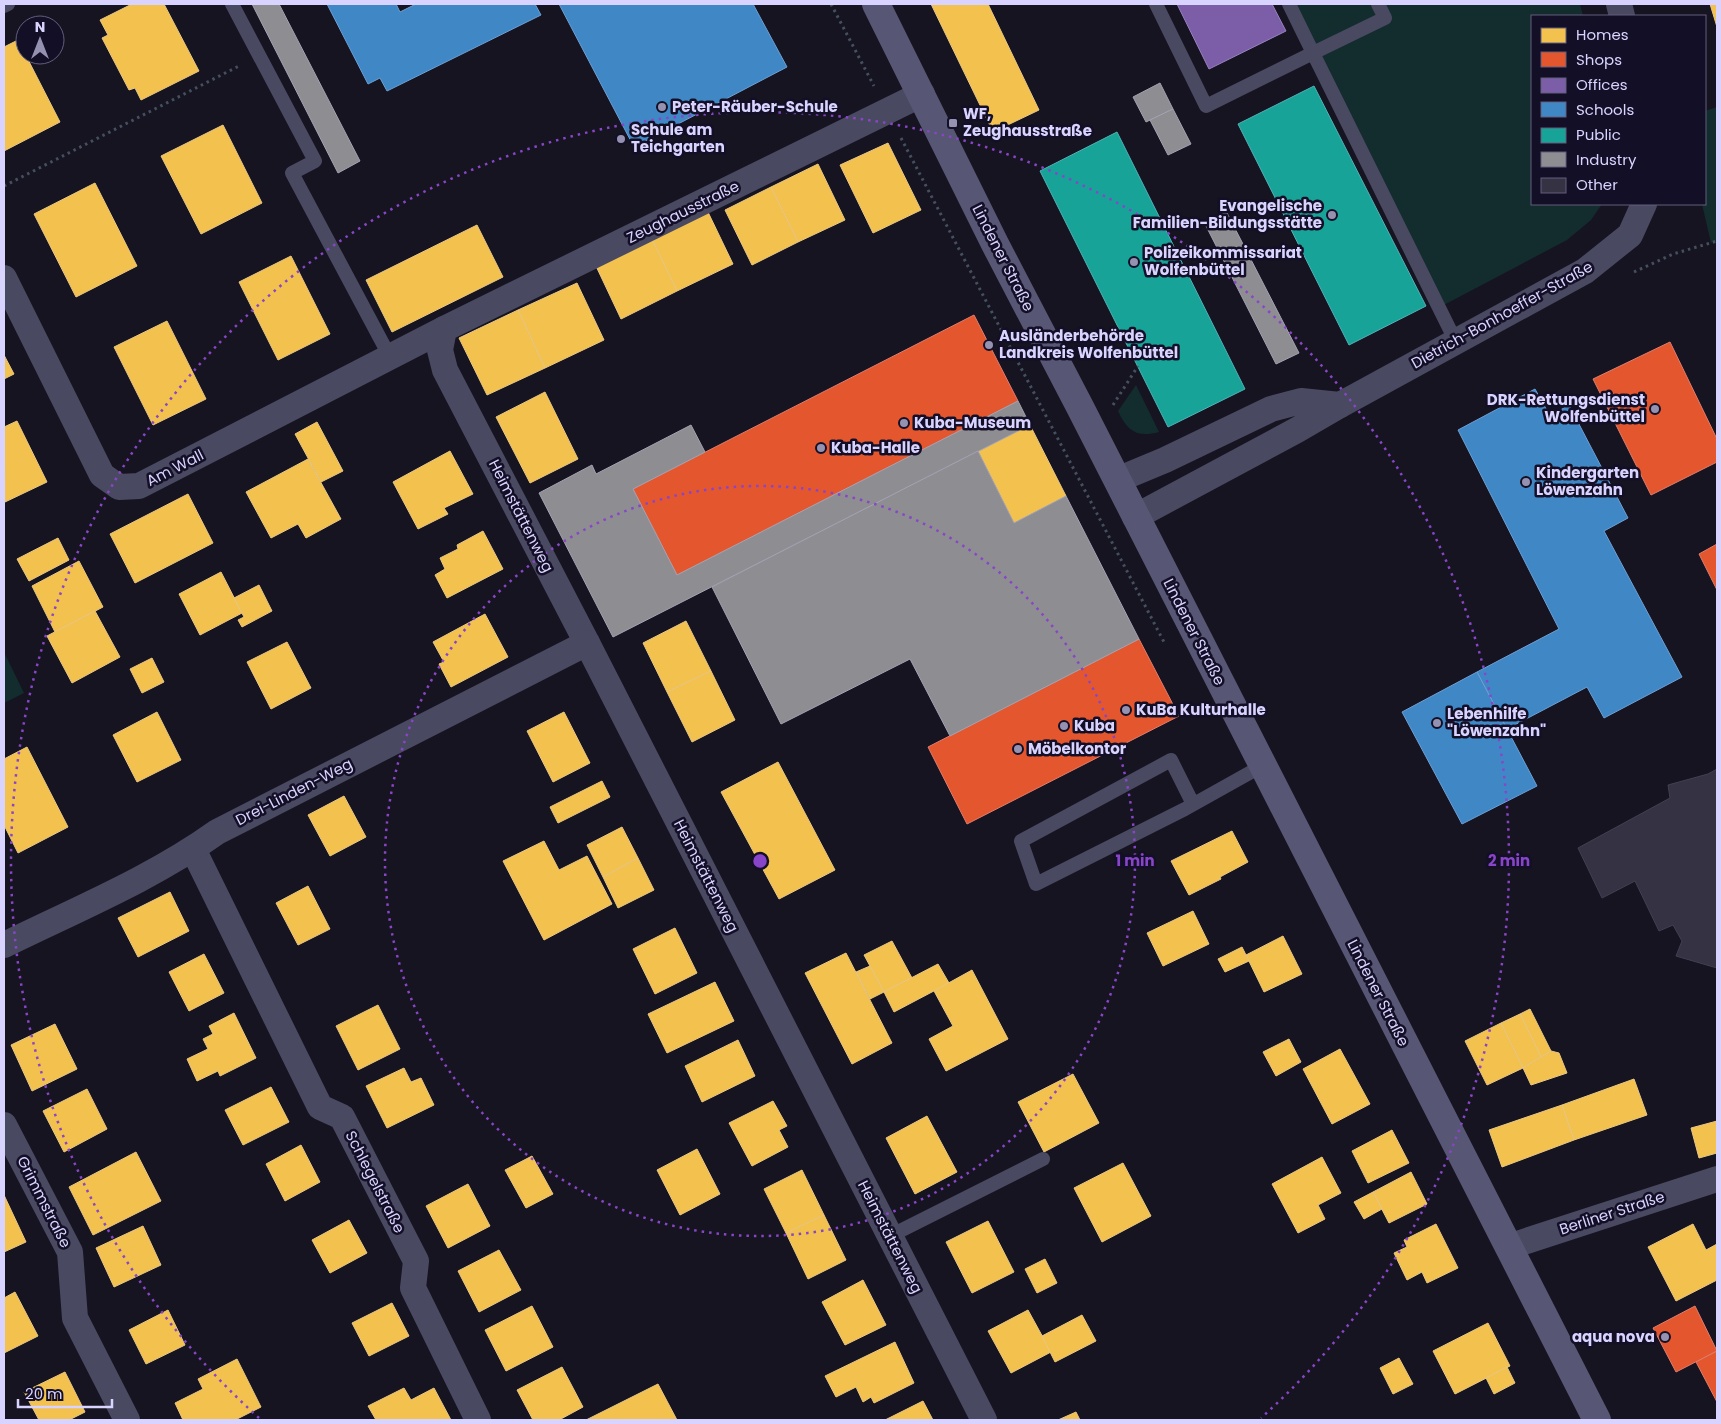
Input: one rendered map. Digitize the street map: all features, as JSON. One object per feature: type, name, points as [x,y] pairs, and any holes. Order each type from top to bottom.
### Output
[{"type":"main road","name":"Lindener Straße","points":[[876,4],[995,244],[1136,516],[1597,1420]]},
{"type":"street","name":"Zeughausstraße","points":[[444,329],[922,94]]},
{"type":"street","name":"Dietrich-Bonhoeffer-Straße","points":[[1136,516],[1288,435],[1585,271],[1630,235],[1644,205]]},
{"type":"street","name":"Am Wall","points":[[4,278],[102,475],[119,487],[139,486],[444,329]]},
{"type":"street","name":"Heimstättenweg","points":[[444,329],[440,350],[445,370],[587,643],[984,1420]]},
{"type":"street","points":[[1117,480],[1165,460],[1271,409],[1301,401],[1340,405]]},
{"type":"street","name":"Drei-Linden-Weg","points":[[4,945],[164,867],[194,849],[217,832],[587,643]]},
{"type":"street","name":"Schlegelstraße","points":[[194,849],[320,1107],[342,1117],[416,1262],[413,1288],[478,1420]]},
{"type":"street","name":"Grimmstraße","points":[[4,1125],[70,1252],[75,1318],[127,1420]]},
{"type":"street","name":"Berliner Straße","points":[[1508,1247],[1717,1180]]},
{"type":"lane","points":[[4,6],[8,4]]},
{"type":"lane","points":[[232,4],[315,161],[292,173],[390,357]]},
{"type":"lane","points":[[1156,4],[1206,106],[1385,18],[1378,4]]},
{"type":"lane","points":[[1289,4],[1456,342]]},
{"type":"lane","points":[[1193,804],[1171,760],[1021,841],[1036,884],[1193,804],[1262,766]]},
{"type":"lane","points":[[890,1236],[1043,1159]]},
{"type":"path","points":[[831,4],[1166,648]]},
{"type":"path","points":[[4,186],[259,56]]},
{"type":"path","points":[[1109,412],[1138,366]]},
{"type":"green space","points":[[1289,4],[1580,4],[1583,15],[1531,15],[1531,205],[1601,205],[1591,220],[1567,240],[1440,307]]},
{"type":"green space","points":[[1717,107],[1717,241],[1711,243],[1702,205],[1706,205],[1706,111]]},
{"type":"green space","points":[[1136,385],[1159,432],[1151,434],[1139,433],[1129,428],[1121,418],[1118,411]]},
{"type":"green space","points":[[4,652],[24,693],[4,703]]},
{"type":"building: Homes","points":[[132,4],[164,4],[199,71],[141,100],[135,88],[129,90],[102,38],[108,35],[100,20]]},
{"type":"building: Homes","points":[[931,4],[988,4],[1039,110],[993,132]]},
{"type":"building: Homes","points":[[1710,4],[1717,4],[1717,27]]},
{"type":"building: Homes","points":[[15,42],[15,65],[31,65],[60,122],[4,151],[4,47]]},
{"type":"building: Homes","points":[[223,125],[262,203],[201,234],[161,156]]},
{"type":"building: Homes","points":[[888,143],[921,210],[873,233],[840,165]]},
{"type":"building: Homes","points":[[818,164],[845,220],[798,242],[771,187]]},
{"type":"building: Homes","points":[[95,183],[137,266],[76,297],[34,214]]},
{"type":"building: Homes","points":[[771,187],[798,242],[752,265],[725,210]]},
{"type":"building: Homes","points":[[707,210],[733,264],[677,291],[651,237]]},
{"type":"building: Homes","points":[[477,225],[503,277],[392,332],[366,280]]},
{"type":"building: Homes","points":[[651,237],[677,291],[621,319],[595,264]]},
{"type":"building: Homes","points":[[291,256],[330,334],[278,360],[239,282]]},
{"type":"building: Homes","points":[[577,283],[604,340],[545,368],[518,310]]},
{"type":"building: Homes","points":[[518,310],[545,368],[487,395],[459,338]]},
{"type":"building: Homes","points":[[167,321],[206,399],[153,425],[114,347]]},
{"type":"building: Homes","points":[[4,355],[14,374],[4,379]]},
{"type":"building: Homes","points":[[545,392],[578,459],[530,483],[496,417]]},
{"type":"building: Homes","points":[[17,421],[47,482],[5,502],[4,427]]},
{"type":"building: Homes","points":[[317,422],[343,471],[321,482],[295,434]]},
{"type":"building: Homes","points":[[1030,425],[1066,496],[1014,523],[978,451]]},
{"type":"building: Homes","points":[[450,451],[473,494],[444,508],[448,514],[418,529],[393,482]]},
{"type":"building: Homes","points":[[308,459],[341,519],[306,538],[298,524],[271,538],[246,492]]},
{"type":"building: Homes","points":[[188,494],[213,543],[135,583],[110,534]]},
{"type":"building: Homes","points":[[483,531],[503,569],[447,598],[435,575],[445,569],[440,558],[458,549],[457,545]]},
{"type":"building: Homes","points":[[58,538],[69,560],[29,581],[17,559]]},
{"type":"building: Homes","points":[[79,561],[103,607],[55,632],[32,586]]},
{"type":"building: Homes","points":[[221,572],[242,613],[200,635],[179,594]]},
{"type":"building: Homes","points":[[259,585],[272,611],[242,627],[238,620],[244,617],[234,598]]},
{"type":"building: Homes","points":[[95,611],[120,657],[72,683],[47,636]]},
{"type":"building: Homes","points":[[485,614],[508,657],[451,687],[439,664],[444,662],[433,642]]},
{"type":"building: Homes","points":[[686,621],[711,671],[667,692],[643,643]]},
{"type":"building: Homes","points":[[287,642],[311,688],[271,709],[247,662]]},
{"type":"building: Homes","points":[[152,658],[164,682],[142,693],[130,669]]},
{"type":"building: Homes","points":[[711,671],[735,720],[692,742],[667,692]]},
{"type":"building: Homes","points":[[157,712],[181,760],[137,782],[113,735]]},
{"type":"building: Homes","points":[[564,712],[590,763],[553,782],[527,731]]},
{"type":"building: Homes","points":[[27,747],[68,827],[18,853],[4,825],[4,759]]},
{"type":"building: Homes","points":[[778,762],[835,870],[779,899],[721,792]]},
{"type":"building: Homes","points":[[602,781],[610,797],[558,823],[550,807]]},
{"type":"building: Homes","points":[[344,796],[366,837],[330,856],[308,815]]},
{"type":"building: Homes","points":[[622,827],[638,858],[603,877],[587,845]]},
{"type":"building: Homes","points":[[1232,831],[1248,862],[1220,877],[1221,879],[1189,895],[1171,861]]},
{"type":"building: Homes","points":[[544,841],[559,870],[587,856],[612,904],[544,940],[503,861]]},
{"type":"building: Homes","points":[[638,858],[654,890],[618,908],[603,877]]},
{"type":"building: Homes","points":[[308,886],[330,929],[298,945],[276,903]]},
{"type":"building: Homes","points":[[170,892],[189,931],[138,957],[118,918]]},
{"type":"building: Homes","points":[[1193,911],[1209,944],[1163,966],[1147,933]]},
{"type":"building: Homes","points":[[675,928],[697,973],[655,994],[633,949]]},
{"type":"building: Homes","points":[[1283,936],[1302,974],[1264,992],[1246,955]]},
{"type":"building: Homes","points":[[892,941],[912,978],[884,992],[864,955]]},
{"type":"building: Homes","points":[[1242,947],[1249,961],[1225,972],[1218,959]]},
{"type":"building: Homes","points":[[846,953],[892,1043],[852,1064],[805,973]]},
{"type":"building: Homes","points":[[204,954],[224,993],[189,1011],[169,972]]},
{"type":"building: Homes","points":[[938,964],[949,983],[894,1012],[884,992]]},
{"type":"building: Homes","points":[[870,966],[884,992],[870,999],[856,972]]},
{"type":"building: Homes","points":[[972,970],[1008,1039],[946,1071],[929,1039],[953,1026],[934,991]]},
{"type":"building: Homes","points":[[715,982],[734,1021],[667,1053],[648,1014]]},
{"type":"building: Homes","points":[[378,1005],[400,1049],[358,1070],[336,1026]]},
{"type":"building: Homes","points":[[1530,1009],[1551,1051],[1541,1057],[1520,1014]]},
{"type":"building: Homes","points":[[234,1013],[256,1058],[220,1076],[218,1071],[197,1081],[187,1059],[208,1049],[203,1039],[213,1034],[209,1026]]},
{"type":"building: Homes","points":[[1520,1014],[1541,1057],[1523,1068],[1501,1023]]},
{"type":"building: Homes","points":[[1501,1023],[1523,1068],[1487,1085],[1465,1041]]},
{"type":"building: Homes","points":[[55,1024],[77,1069],[32,1091],[11,1045]]},
{"type":"building: Homes","points":[[1289,1039],[1301,1062],[1276,1076],[1263,1052]]},
{"type":"building: Homes","points":[[738,1040],[755,1076],[702,1102],[685,1066]]},
{"type":"building: Homes","points":[[1340,1049],[1370,1104],[1332,1124],[1303,1069]]},
{"type":"building: Homes","points":[[1551,1051],[1559,1053],[1567,1073],[1531,1085],[1523,1068]]},
{"type":"building: Homes","points":[[404,1068],[411,1082],[421,1078],[434,1105],[387,1128],[366,1086]]},
{"type":"building: Homes","points":[[1073,1074],[1099,1123],[1044,1152],[1018,1102]]},
{"type":"building: Homes","points":[[1634,1079],[1647,1115],[1574,1140],[1562,1105]]},
{"type":"building: Homes","points":[[271,1087],[289,1122],[243,1145],[225,1110]]},
{"type":"building: Homes","points":[[87,1089],[107,1129],[64,1152],[43,1111]]},
{"type":"building: Homes","points":[[773,1101],[787,1126],[779,1130],[788,1147],[752,1166],[729,1123]]},
{"type":"building: Homes","points":[[1562,1105],[1574,1140],[1502,1167],[1489,1130]]},
{"type":"building: Homes","points":[[927,1116],[957,1172],[915,1194],[886,1138]]},
{"type":"building: Homes","points":[[1717,1121],[1717,1153],[1699,1158],[1691,1128]]},
{"type":"building: Homes","points":[[1392,1130],[1409,1163],[1368,1183],[1352,1151]]},
{"type":"building: Homes","points":[[301,1145],[320,1182],[285,1201],[266,1164]]},
{"type":"building: Homes","points":[[697,1149],[720,1194],[680,1215],[657,1170]]},
{"type":"building: Homes","points":[[136,1152],[161,1201],[93,1235],[69,1187]]},
{"type":"building: Homes","points":[[532,1156],[553,1194],[526,1208],[505,1170]]},
{"type":"building: Homes","points":[[1322,1157],[1341,1193],[1318,1205],[1325,1219],[1298,1233],[1272,1184]]},
{"type":"building: Homes","points":[[1123,1163],[1151,1216],[1102,1242],[1074,1188]]},
{"type":"building: Homes","points":[[802,1170],[824,1215],[786,1233],[764,1189]]},
{"type":"building: Homes","points":[[1411,1172],[1427,1204],[1389,1223],[1373,1192]]},
{"type":"building: Homes","points":[[468,1184],[490,1226],[448,1248],[426,1206]]},
{"type":"building: Homes","points":[[1373,1192],[1382,1209],[1364,1219],[1354,1202]]},
{"type":"building: Homes","points":[[4,1195],[26,1242],[4,1252]]},
{"type":"building: Homes","points":[[824,1215],[846,1260],[808,1279],[786,1233]]},
{"type":"building: Homes","points":[[349,1220],[367,1253],[330,1273],[312,1240]]},
{"type":"building: Homes","points":[[988,1221],[1014,1272],[972,1293],[946,1242]]},
{"type":"building: Homes","points":[[1436,1224],[1458,1268],[1427,1283],[1422,1272],[1407,1280],[1394,1253],[1407,1247],[1404,1240]]},
{"type":"building: Homes","points":[[1693,1224],[1706,1250],[1717,1244],[1717,1280],[1676,1301],[1648,1247]]},
{"type":"building: Homes","points":[[143,1226],[161,1265],[114,1287],[96,1248]]},
{"type":"building: Homes","points":[[499,1250],[521,1290],[479,1312],[458,1271]]},
{"type":"building: Homes","points":[[1045,1259],[1057,1283],[1037,1293],[1025,1269]]},
{"type":"building: Homes","points":[[863,1280],[886,1325],[845,1345],[822,1302]]},
{"type":"building: Homes","points":[[15,1292],[38,1336],[4,1353],[4,1298]]},
{"type":"building: Homes","points":[[392,1303],[409,1336],[369,1356],[352,1323]]},
{"type":"building: Homes","points":[[532,1306],[553,1347],[506,1371],[485,1330]]},
{"type":"building: Homes","points":[[168,1310],[185,1345],[146,1364],[129,1330]]},
{"type":"building: Homes","points":[[1028,1310],[1051,1352],[1011,1373],[988,1331]]},
{"type":"building: Homes","points":[[1082,1315],[1096,1341],[1055,1362],[1042,1336]]},
{"type":"building: Homes","points":[[1488,1323],[1510,1366],[1455,1394],[1433,1351]]},
{"type":"building: Homes","points":[[895,1342],[914,1383],[874,1403],[871,1397],[863,1402],[856,1387],[836,1397],[825,1376]]},
{"type":"building: Homes","points":[[1399,1358],[1413,1384],[1393,1394],[1380,1368]]},
{"type":"building: Homes","points":[[237,1359],[261,1407],[235,1420],[183,1420],[175,1403],[203,1389],[198,1379]]},
{"type":"building: Homes","points":[[562,1367],[583,1407],[559,1420],[533,1420],[517,1390]]},
{"type":"building: Homes","points":[[1507,1367],[1515,1383],[1494,1394],[1486,1378]]},
{"type":"building: Homes","points":[[65,1372],[85,1412],[69,1420],[39,1420],[24,1392]]},
{"type":"building: Homes","points":[[658,1384],[677,1420],[586,1420]]},
{"type":"building: Homes","points":[[404,1388],[411,1400],[434,1388],[451,1420],[376,1420],[368,1406]]},
{"type":"building: Homes","points":[[923,1401],[933,1420],[885,1420]]},
{"type":"building: Homes","points":[[1076,1412],[1080,1420],[1058,1420]]},
{"type":"building: Shops","name":"Kuba-Halle","points":[[974,315],[1018,401],[677,575],[633,489]]},
{"type":"building: Shops","name":"DRK-Rettungsdienst Wolfenbüttel","points":[[1670,342],[1717,439],[1717,462],[1651,495],[1593,379]]},
{"type":"building: Shops","points":[[1717,544],[1717,590],[1699,554]]},
{"type":"building: Shops","name":"Kuba","points":[[1139,639],[1179,716],[967,824],[928,747]]},
{"type":"building: Shops","points":[[1695,1306],[1717,1351],[1676,1372],[1653,1328]]},
{"type":"building: Shops","points":[[1717,1351],[1717,1402],[1696,1362]]},
{"type":"building: Offices","points":[[1177,4],[1272,4],[1286,31],[1209,69]]},
{"type":"building: Schools","points":[[327,4],[396,4],[400,12],[416,4],[535,4],[541,15],[387,91],[380,78],[368,84]]},
{"type":"building: Schools","name":"Peter-Räuber-Schule","points":[[559,4],[753,4],[787,67],[634,147]]},
{"type":"building: Schools","points":[[1535,389],[1550,416],[1569,405],[1628,518],[1604,531],[1682,677],[1604,718],[1587,687],[1507,729],[1477,672],[1559,629],[1458,430]]},
{"type":"building: Schools","points":[[1477,672],[1537,786],[1462,824],[1402,712]]},
{"type":"building: Public","name":"Evangelische Familien-Bildungsstätte","points":[[1314,86],[1426,306],[1349,345],[1238,124]]},
{"type":"building: Public","name":"Polizeikommissariat Wolfenbüttel","points":[[1117,132],[1245,389],[1168,427],[1040,171]]},
{"type":"building: Industry","points":[[252,4],[279,4],[360,161],[338,173]]},
{"type":"building: Industry","points":[[1160,83],[1173,109],[1146,122],[1133,97]]},
{"type":"building: Industry","points":[[1173,109],[1191,144],[1168,155],[1150,120]]},
{"type":"building: Industry","points":[[1226,211],[1299,353],[1276,364],[1204,222]]},
{"type":"building: Industry","points":[[1018,401],[1030,425],[613,637],[539,493],[592,465],[596,474],[691,425],[705,452],[633,489],[677,575]]},
{"type":"building: Industry","points":[[978,451],[1014,523],[1066,496],[1139,639],[950,736],[910,659],[781,724],[712,587]]},
{"type":"building: Other","points":[[1717,769],[1717,968],[1676,956],[1682,941],[1673,925],[1659,931],[1635,881],[1602,898],[1578,848],[1670,798],[1668,785],[1708,774]]},
{"type":"place","name":"Peter-Räuber-Schule","points":[[662,107]]},
{"type":"place","name":"WF, Zeughausstraße","points":[[953,123]]},
{"type":"place","name":"Schule am Teichgarten","points":[[621,139]]},
{"type":"place","name":"Evangelische Familien-Bildungsstätte","points":[[1332,215]]},
{"type":"place","name":"Polizeikommissariat Wolfenbüttel","points":[[1134,262]]},
{"type":"place","name":"Ausländerbehörde Landkreis Wolfenbüttel","points":[[989,345]]},
{"type":"place","name":"DRK-Rettungsdienst Wolfenbüttel","points":[[1655,409]]},
{"type":"place","name":"Kuba-Museum","points":[[904,423]]},
{"type":"place","name":"Kuba-Halle","points":[[821,448]]},
{"type":"place","name":"Kindergarten Löwenzahn","points":[[1526,482]]},
{"type":"place","name":"KuBa Kulturhalle","points":[[1126,710]]},
{"type":"place","name":"Lebenhilfe \"Löwenzahn\"","points":[[1437,723]]},
{"type":"place","name":"Kuba","points":[[1064,726]]},
{"type":"place","name":"Möbelkontor","points":[[1018,749]]},
{"type":"place","name":"aqua nova","points":[[1665,1337]]}]
